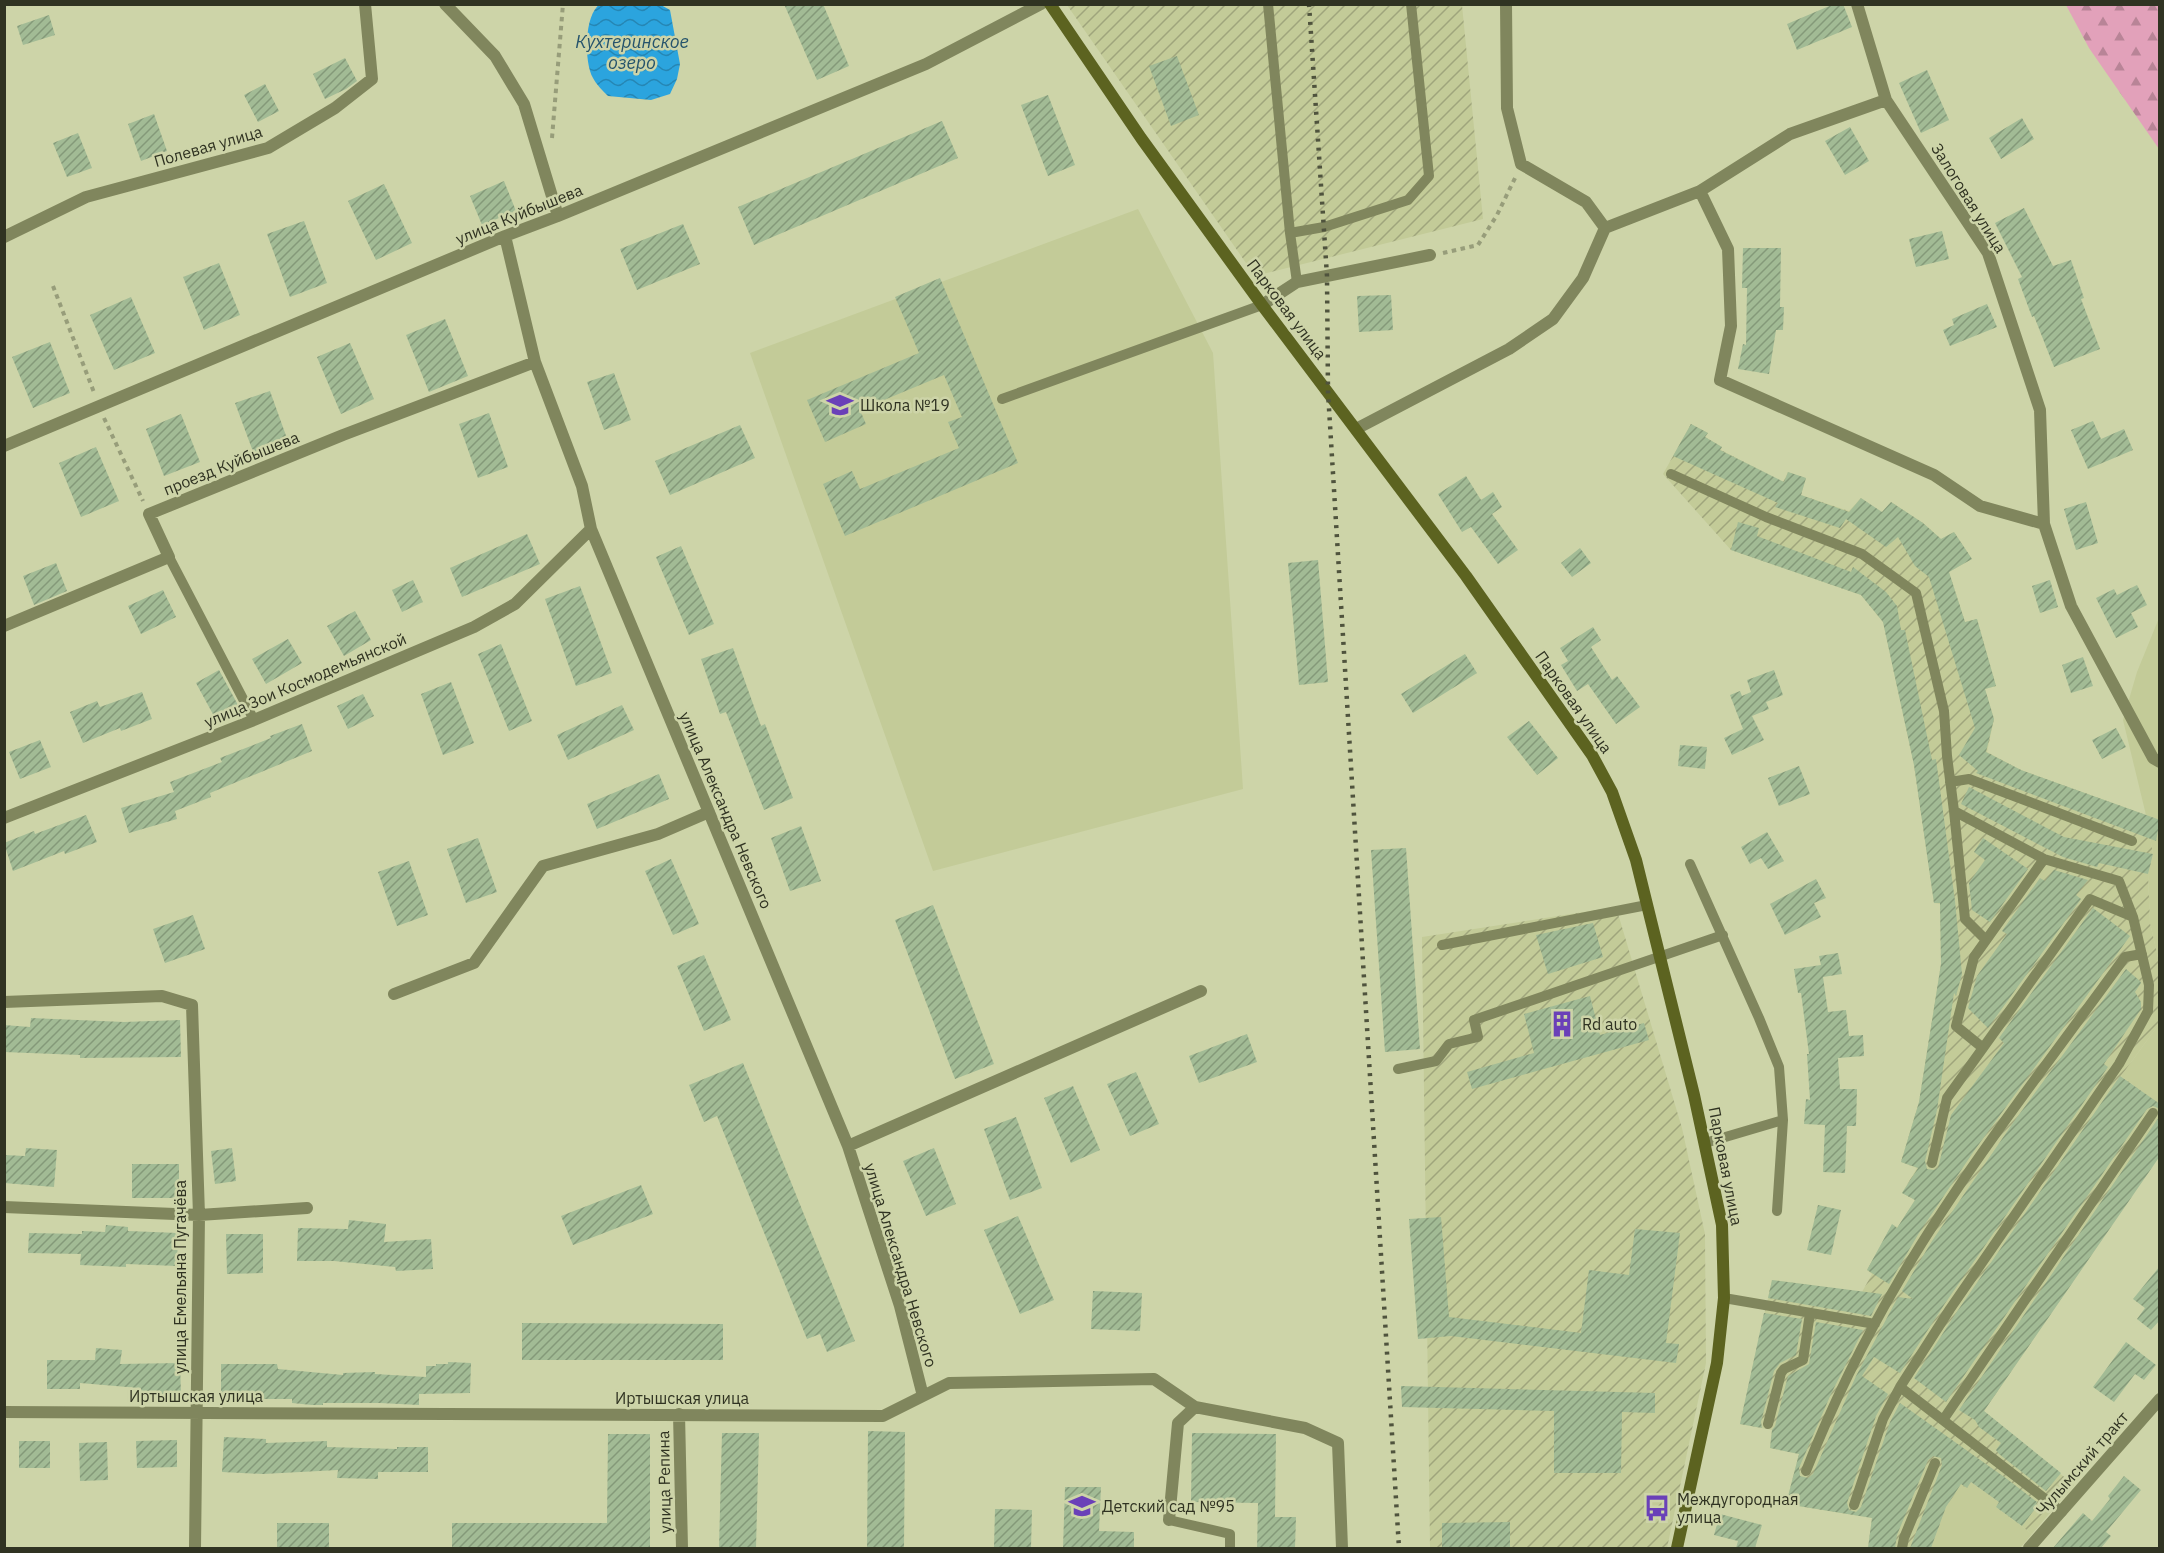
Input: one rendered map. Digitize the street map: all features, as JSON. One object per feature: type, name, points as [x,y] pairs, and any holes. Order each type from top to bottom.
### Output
[{"type":"street","name":"Полевая улица","points":[[4,237],[86,197],[268,148],[335,108],[372,79],[365,4]]},
{"type":"street","points":[[445,4],[495,56],[525,104],[558,216]]},
{"type":"street","name":"улица Куйбышева","points":[[4,446],[505,236],[926,64],[1041,4]]},
{"type":"street","name":"Парковая улица","points":[[1050,4],[1141,138],[1262,305],[1466,576],[1592,755],[1612,792],[1636,860],[1705,1143],[1722,1225],[1724,1298],[1717,1363],[1677,1548]]},
{"type":"street","points":[[1506,4],[1507,108],[1521,164],[1587,201],[1605,228]]},
{"type":"street","name":"Залоговая улица","points":[[1857,4],[1886,100],[1988,253],[2040,411],[2044,524],[2071,606],[2153,758],[2160,762]]},
{"type":"street","points":[[1356,429],[1509,350],[1553,319],[1583,278],[1605,228],[1700,190],[1790,134],[1886,100]]},
{"type":"street","points":[[1700,190],[1728,249],[1731,326],[1720,380],[1934,475],[1980,506],[2044,524]]},
{"type":"street","name":"улица Александра Невского","points":[[505,236],[535,362],[582,486],[591,529],[848,1146],[900,1306],[923,1396]]},
{"type":"street","points":[[1262,305],[1297,282],[1430,255]]},
{"type":"street","name":"проезд Куйбышева","points":[[169,557],[149,514],[344,435],[535,362]]},
{"type":"street","name":"улица Зои Космодемьянской","points":[[4,818],[254,720],[474,627],[514,604],[591,529]]},
{"type":"street","points":[[4,627],[169,557]]},
{"type":"street","points":[[394,994],[474,963],[543,866],[658,834],[709,812]]},
{"type":"street","points":[[848,1146],[1201,991]]},
{"type":"street","name":"улица Емельяна Пугачёва","points":[[4,1002],[162,996],[192,1005],[199,1215],[195,1548]]},
{"type":"street","points":[[4,1207],[199,1215],[307,1208]]},
{"type":"street","name":"Иртышская улица","points":[[4,1412],[883,1416],[949,1383],[1154,1379],[1195,1407],[1305,1428],[1338,1443],[1342,1548]]},
{"type":"street","name":"Чулымский тракт","points":[[2030,1548],[2160,1399]]},
{"type":"street","points":[[1169,1520],[1178,1424],[1195,1407]]},
{"type":"street","name":"улица Репина","points":[[679,1414],[682,1548]]},
{"type":"lane","points":[[1268,4],[1290,233],[1297,282]]},
{"type":"lane","points":[[1290,233],[1324,226],[1408,200],[1429,176],[1411,4]]},
{"type":"lane","points":[[1002,399],[1262,305]]},
{"type":"lane","points":[[1671,474],[1766,517],[1862,554],[1916,593],[1944,711],[1965,919],[1986,940]]},
{"type":"lane","points":[[169,557],[254,720]]},
{"type":"lane","points":[[1950,782],[1970,778],[2132,841]]},
{"type":"lane","points":[[1854,1505],[1883,1419],[1900,1387],[1950,1309],[2119,1064],[2148,1011],[2149,985],[2133,917],[2119,881],[2044,860],[1954,811]]},
{"type":"lane","points":[[1983,1048],[1956,1026],[1974,957],[2044,860]]},
{"type":"lane","points":[[1690,864],[1779,1067],[1783,1120],[1777,1211]]},
{"type":"lane","points":[[1932,1163],[1947,1098],[2090,899],[2133,917]]},
{"type":"lane","points":[[1442,945],[1647,905]]},
{"type":"lane","points":[[1398,1069],[1436,1061],[1449,1044],[1478,1037],[1474,1020],[1723,935]]},
{"type":"lane","points":[[1806,1471],[1854,1364],[1875,1324],[1900,1279],[1948,1203],[2125,957],[2142,954]]},
{"type":"lane","points":[[1943,1420],[2153,1113]]},
{"type":"lane","points":[[1705,1143],[1783,1120]]},
{"type":"lane","points":[[1724,1298],[1875,1324]]},
{"type":"lane","points":[[1768,1424],[1781,1373],[1784,1369],[1803,1360],[1810,1313]]},
{"type":"lane","points":[[1900,1387],[2062,1512]]},
{"type":"lane","points":[[1902,1548],[1935,1463]]},
{"type":"lane","points":[[1169,1520],[1230,1534],[1230,1548]]},
{"type":"path","points":[[551,147],[563,4]]},
{"type":"path","points":[[1430,255],[1478,245],[1497,215],[1521,164]]},
{"type":"shaded area","points":[[1067,5],[1462,5],[1483,219],[1255,276]]},
{"type":"shaded area","points":[[1138,209],[1213,353],[1243,789],[933,871],[750,353]]},
{"type":"shaded area","points":[[1691,424],[1708,433],[1705,437],[1722,447],[1721,450],[1783,482],[1788,472],[1806,478],[1801,495],[1849,511],[1861,498],[1881,513],[1891,502],[1923,523],[1941,539],[1954,532],[1972,559],[1949,572],[1965,622],[1977,619],[1996,686],[1985,689],[1994,719],[1987,752],[2021,770],[2146,815],[2153,854],[2148,874],[2150,923],[2159,962],[2159,1024],[2121,1076],[2159,1104],[2159,1156],[1984,1411],[2074,1485],[2032,1534],[1996,1507],[1999,1502],[1971,1482],[1967,1488],[1961,1485],[1946,1507],[1931,1548],[1868,1548],[1872,1518],[1786,1504],[1799,1454],[1770,1448],[1772,1430],[1740,1424],[1772,1280],[1862,1292],[1872,1274],[1867,1270],[1892,1225],[1898,1227],[1915,1200],[1902,1193],[1917,1168],[1901,1162],[1919,1102],[1941,964],[1940,904],[1934,903],[1914,765],[1883,622],[1861,595],[1731,550],[1663,474]]},
{"type":"shaded area","points":[[2159,618],[2159,962],[2150,923],[2148,874],[2153,854],[2123,720],[2137,672]]},
{"type":"shaded area","points":[[1616,907],[1682,1128],[1705,1234],[1706,1363],[1667,1548],[1430,1548],[1422,937]]},
{"type":"shaded area","points":[[2159,1024],[2159,1104],[2121,1076]]},
{"type":"shaded area","points":[[1971,1482],[1999,1502],[1996,1507],[2032,1534],[2020,1548],[1931,1548],[1946,1507],[1961,1484]]},
{"type":"green space","points":[[2066,5],[2159,5],[2159,149],[2089,48]]},
{"type":"water","name":"Кухтеринское озеро","points":[[600,4],[661,5],[670,10],[680,64],[677,79],[670,94],[651,100],[608,96],[598,85],[590,71],[587,39],[591,18]]},
{"type":"building","points":[[784,4],[823,4],[849,66],[817,80]]},
{"type":"building","points":[[1834,4],[1843,4],[1852,27],[1797,50],[1787,24]]},
{"type":"building","points":[[49,15],[55,35],[23,45],[17,26]]},
{"type":"building","points":[[1177,56],[1199,115],[1171,126],[1149,66]]},
{"type":"building","points":[[345,58],[357,81],[325,99],[313,74]]},
{"type":"building","points":[[1927,70],[1949,120],[1921,133],[1899,83]]},
{"type":"building","points":[[265,84],[279,111],[258,122],[244,95]]},
{"type":"building","points":[[1048,95],[1075,165],[1048,176],[1021,105]]},
{"type":"building","points":[[154,114],[167,151],[141,161],[128,124]]},
{"type":"building","points":[[2022,118],[2034,139],[2001,159],[1989,138]]},
{"type":"building","points":[[942,121],[958,158],[754,245],[738,207]]},
{"type":"building","points":[[1850,127],[1869,161],[1845,175],[1825,141]]},
{"type":"building","points":[[78,133],[92,168],[67,177],[53,143]]},
{"type":"building","points":[[504,181],[516,211],[482,225],[470,196]]},
{"type":"building","points":[[384,184],[412,243],[376,260],[348,201]]},
{"type":"building","points":[[2024,208],[2053,266],[2071,260],[2084,298],[2081,299],[2100,349],[2054,367],[2018,279],[2022,277],[1995,223]]},
{"type":"building","points":[[304,221],[327,283],[290,297],[267,234]]},
{"type":"building","points":[[683,224],[700,264],[637,290],[620,249]]},
{"type":"building","points":[[1942,231],[1949,259],[1916,267],[1909,239]]},
{"type":"building","points":[[1743,248],[1781,248],[1780,307],[1784,307],[1783,330],[1776,330],[1769,374],[1738,369],[1743,344],[1746,345],[1747,288],[1742,288]]},
{"type":"building","points":[[219,263],[240,315],[204,330],[183,277]]},
{"type":"building","name":"Школа №19","points":[[940,278],[1018,463],[845,536],[823,484],[852,471],[860,489],[959,448],[948,422],[962,417],[944,375],[860,410],[866,424],[825,442],[807,400],[919,353],[895,297]]},
{"type":"building","points":[[1391,295],[1393,330],[1359,332],[1357,296]]},
{"type":"building","points":[[131,297],[155,353],[114,370],[90,315]]},
{"type":"building","points":[[1987,304],[1997,327],[1950,346],[1943,330],[1954,325],[1952,319]]},
{"type":"building","points":[[445,319],[468,376],[429,392],[406,335]]},
{"type":"building","points":[[50,342],[70,393],[33,408],[12,357]]},
{"type":"building","points":[[350,343],[374,399],[341,414],[317,357]]},
{"type":"building","points":[[614,373],[631,420],[604,430],[587,382]]},
{"type":"building","points":[[270,391],[289,444],[255,457],[235,403]]},
{"type":"building","points":[[489,413],[508,467],[478,478],[459,424]]},
{"type":"building","points":[[181,414],[200,462],[164,476],[146,429]]},
{"type":"building","points":[[2093,421],[2101,439],[2124,429],[2133,450],[2088,469],[2071,430]]},
{"type":"building","points":[[1691,424],[1708,433],[1705,437],[1722,447],[1720,450],[1784,482],[1788,472],[1806,478],[1801,495],[1849,512],[1861,498],[1882,512],[1891,502],[1923,523],[1941,539],[1954,532],[1972,559],[1949,572],[1965,622],[1977,619],[1996,686],[1985,689],[1994,719],[1986,752],[2021,770],[2160,820],[2156,841],[1976,773],[1978,771],[1959,755],[1975,728],[1929,577],[1915,566],[1898,537],[1886,547],[1846,519],[1840,528],[1775,507],[1778,503],[1673,456]]},
{"type":"building","points":[[740,425],[755,458],[670,495],[655,461]]},
{"type":"building","points":[[96,447],[119,501],[81,517],[59,463]]},
{"type":"building","points":[[1466,476],[1481,500],[1493,492],[1502,507],[1492,514],[1518,550],[1498,564],[1471,527],[1462,532],[1438,494]]},
{"type":"building","points":[[2086,502],[2098,543],[2076,550],[2064,509]]},
{"type":"building","points":[[1738,522],[1759,528],[1757,536],[1851,572],[1853,567],[1886,592],[1897,606],[1901,630],[1905,630],[1932,760],[1936,759],[1955,901],[1962,974],[1956,996],[1954,993],[1937,1110],[1925,1161],[1927,1169],[1938,1168],[1951,1115],[2004,1043],[1999,1038],[2093,908],[2130,936],[1974,1151],[1919,1233],[1889,1284],[1867,1270],[1892,1224],[1897,1228],[1915,1200],[1902,1193],[1918,1168],[1901,1162],[1919,1102],[1941,964],[1940,903],[1934,903],[1914,765],[1883,622],[1861,595],[1731,550]]},
{"type":"building","points":[[527,534],[540,564],[462,597],[450,568]]},
{"type":"building","points":[[681,546],[714,624],[689,635],[656,557]]},
{"type":"building","points":[[1580,548],[1591,563],[1572,577],[1561,563]]},
{"type":"building","points":[[1318,560],[1328,682],[1299,685],[1288,563]]},
{"type":"building","points":[[56,563],[67,591],[34,605],[23,576]]},
{"type":"building","points":[[413,580],[423,602],[402,612],[392,590]]},
{"type":"building","points":[[2050,580],[2058,607],[2040,613],[2032,586]]},
{"type":"building","points":[[2137,585],[2147,605],[2131,613],[2138,627],[2116,638],[2096,598],[2114,589],[2117,595]]},
{"type":"building","points":[[580,586],[612,673],[576,686],[545,599]]},
{"type":"building","points":[[163,590],[176,617],[141,634],[128,606]]},
{"type":"building","points":[[355,611],[371,640],[344,656],[327,626]]},
{"type":"building","points":[[1593,627],[1601,640],[1591,647],[1612,680],[1617,676],[1640,707],[1616,724],[1588,684],[1577,691],[1561,665],[1568,661],[1560,648]]},
{"type":"building","points":[[288,639],[302,663],[266,684],[252,659]]},
{"type":"building","points":[[501,644],[532,721],[509,731],[478,654]]},
{"type":"building","points":[[733,648],[761,726],[765,724],[793,798],[764,810],[726,712],[720,714],[701,659]]},
{"type":"building","points":[[1465,654],[1477,673],[1413,713],[1401,694]]},
{"type":"building","points":[[2083,657],[2093,686],[2071,693],[2062,665]]},
{"type":"building","points":[[219,670],[238,705],[215,718],[196,683]]},
{"type":"building","points":[[1774,670],[1783,695],[1766,702],[1769,709],[1752,716],[1764,740],[1732,755],[1724,738],[1743,729],[1730,695],[1740,691],[1742,696],[1751,692],[1747,680]]},
{"type":"building","points":[[451,682],[474,743],[443,755],[421,694]]},
{"type":"building","points":[[142,692],[152,719],[121,731],[120,728],[83,743],[70,712],[97,701],[100,707]]},
{"type":"building","points":[[363,694],[374,716],[348,729],[337,706]]},
{"type":"building","points":[[622,705],[634,730],[568,760],[557,735]]},
{"type":"building","points":[[1529,721],[1558,758],[1537,775],[1507,737]]},
{"type":"building","points":[[302,724],[312,751],[210,793],[211,797],[175,811],[177,819],[129,833],[121,808],[174,792],[170,782],[222,762],[220,758]]},
{"type":"building","points":[[2116,728],[2126,747],[2102,759],[2092,740]]},
{"type":"building","points":[[40,740],[51,767],[20,779],[9,752]]},
{"type":"building","points":[[1680,745],[1707,747],[1705,769],[1678,766]]},
{"type":"building","points":[[1799,766],[1810,794],[1779,806],[1768,778]]},
{"type":"building","points":[[659,774],[669,799],[597,829],[587,804]]},
{"type":"building","points":[[1969,787],[2064,837],[2153,854],[2148,874],[2099,863],[2097,867],[2063,857],[1961,804]]},
{"type":"building","points":[[86,815],[97,842],[65,854],[64,851],[13,871],[4,843]]},
{"type":"building","points":[[801,826],[821,881],[790,891],[771,838]]},
{"type":"building","points":[[1767,832],[1784,861],[1768,869],[1761,858],[1750,864],[1741,847]]},
{"type":"building","points":[[478,838],[497,892],[466,903],[447,849]]},
{"type":"building","points":[[1983,838],[2028,869],[1990,922],[1972,910],[1969,883],[1985,860],[1974,852]]},
{"type":"building","points":[[1406,848],[1420,1049],[1385,1052],[1371,850]]},
{"type":"building","points":[[671,859],[699,924],[673,935],[645,871]]},
{"type":"building","points":[[409,861],[428,915],[397,926],[378,872]]},
{"type":"building","points":[[2054,870],[2088,880],[2076,895],[2081,899],[1988,1028],[1968,1008],[1977,976],[2007,934],[2002,931],[2040,878],[2045,881]]},
{"type":"building","points":[[1816,879],[1826,898],[1814,903],[1821,917],[1785,935],[1770,904]]},
{"type":"building","points":[[933,905],[994,1064],[955,1079],[895,920]]},
{"type":"building","points":[[193,915],[205,949],[165,963],[153,929]]},
{"type":"building","points":[[1593,923],[1603,957],[1548,974],[1536,935]]},
{"type":"building","points":[[1838,953],[1842,974],[1823,977],[1828,1012],[1846,1010],[1849,1036],[1863,1035],[1864,1056],[1838,1058],[1840,1089],[1857,1089],[1856,1126],[1847,1126],[1845,1173],[1823,1172],[1825,1125],[1804,1124],[1806,1099],[1810,1100],[1807,1054],[1809,1054],[1801,993],[1798,993],[1794,969],[1821,965],[1819,956]]},
{"type":"building","points":[[704,955],[731,1020],[704,1031],[677,966]]},
{"type":"building","points":[[2126,969],[2141,983],[2135,992],[2141,1002],[2141,1009],[2104,1064],[2108,1067],[1944,1305],[1900,1373],[1874,1357],[1862,1376],[1888,1394],[1876,1416],[1847,1503],[1849,1510],[1856,1512],[1861,1507],[1890,1422],[1900,1403],[2007,1479],[2038,1505],[2022,1526],[1996,1507],[1999,1502],[1971,1482],[1967,1488],[1961,1484],[1946,1507],[1931,1548],[1910,1548],[1942,1465],[1941,1458],[1933,1456],[1928,1460],[1897,1535],[1895,1548],[1868,1548],[1872,1518],[1786,1504],[1799,1454],[1770,1448],[1772,1430],[1788,1376],[1809,1364],[1816,1322],[1863,1330],[1831,1394],[1799,1468],[1800,1476],[1808,1478],[1813,1474],[1856,1376],[1898,1297],[1913,1299],[1902,1291],[1932,1241],[2015,1120]]},
{"type":"building","points":[[1590,996],[1600,1035],[1644,1023],[1649,1040],[1472,1089],[1467,1072],[1534,1053],[1524,1014]]},
{"type":"building","points":[[31,1018],[124,1022],[180,1020],[181,1057],[80,1058],[80,1055],[4,1052],[4,1025],[30,1027]]},
{"type":"building","points":[[1247,1034],[1257,1062],[1199,1083],[1189,1056]]},
{"type":"building","points":[[743,1063],[855,1341],[827,1352],[820,1334],[807,1339],[717,1116],[704,1122],[689,1085]]},
{"type":"building","points":[[1136,1072],[1159,1124],[1130,1136],[1107,1084]]},
{"type":"building","points":[[2120,1076],[2160,1104],[2160,1109],[2153,1106],[2147,1109],[1946,1402],[1914,1378],[1956,1313]]},
{"type":"building","points":[[1073,1086],[1100,1150],[1071,1163],[1044,1098]]},
{"type":"building","points":[[1016,1117],[1042,1188],[1010,1200],[984,1129]]},
{"type":"building","points":[[2159,1117],[2160,1156],[1984,1411],[2061,1473],[2046,1491],[1999,1454],[1996,1450],[2001,1443],[1979,1427],[1975,1420],[1959,1410]]},
{"type":"building","points":[[26,1148],[57,1150],[54,1187],[4,1183],[4,1155],[25,1156]]},
{"type":"building","points":[[232,1148],[236,1181],[215,1184],[211,1151]]},
{"type":"building","points":[[934,1148],[956,1204],[926,1216],[903,1161]]},
{"type":"building","points":[[132,1164],[179,1164],[179,1198],[132,1198]]},
{"type":"building","points":[[641,1185],[653,1214],[573,1245],[561,1216]]},
{"type":"building","points":[[1818,1205],[1841,1210],[1831,1255],[1807,1250]]},
{"type":"building","points":[[1018,1216],[1054,1300],[1020,1314],[984,1230]]},
{"type":"building","points":[[1441,1217],[1449,1317],[1581,1333],[1589,1270],[1629,1275],[1635,1229],[1680,1233],[1666,1343],[1679,1344],[1676,1363],[1451,1336],[1418,1339],[1409,1219]]},
{"type":"building","points":[[349,1220],[386,1224],[384,1242],[431,1239],[433,1269],[396,1271],[395,1267],[334,1261],[297,1261],[298,1228],[348,1229]]},
{"type":"building","points":[[106,1225],[128,1227],[128,1231],[178,1233],[177,1266],[80,1265],[81,1254],[28,1253],[29,1233],[105,1232]]},
{"type":"building","points":[[226,1234],[263,1234],[263,1273],[227,1274]]},
{"type":"building","points":[[2160,1266],[2160,1320],[2151,1330],[2137,1319],[2145,1308],[2133,1299]]},
{"type":"building","points":[[1772,1280],[1882,1294],[1871,1316],[1768,1298]]},
{"type":"building","points":[[1093,1291],[1142,1293],[1140,1331],[1091,1329]]},
{"type":"building","points":[[1764,1313],[1802,1319],[1796,1355],[1780,1363],[1774,1371],[1761,1422],[1762,1428],[1740,1424]]},
{"type":"building","points":[[522,1323],[723,1324],[723,1360],[522,1360]]},
{"type":"building","points":[[2126,1342],[2156,1365],[2144,1380],[2135,1374],[2114,1402],[2093,1387]]},
{"type":"building","points":[[96,1348],[122,1350],[120,1364],[180,1363],[181,1395],[139,1396],[139,1388],[80,1383],[80,1389],[47,1389],[47,1360],[95,1360]]},
{"type":"building","points":[[448,1362],[471,1363],[470,1393],[419,1394],[419,1405],[323,1403],[323,1405],[312,1405],[292,1403],[292,1399],[221,1399],[221,1364],[277,1364],[278,1369],[343,1375],[343,1373],[375,1372],[375,1374],[426,1377],[426,1366],[448,1364]]},
{"type":"building","points":[[1401,1386],[1655,1393],[1655,1413],[1622,1412],[1621,1473],[1554,1473],[1554,1411],[1402,1407]]},
{"type":"building","points":[[868,1431],[905,1432],[904,1548],[867,1548]]},
{"type":"building","points":[[722,1433],[759,1433],[756,1548],[719,1548]]},
{"type":"building","points":[[1192,1433],[1276,1434],[1275,1517],[1296,1517],[1295,1548],[1257,1548],[1258,1503],[1191,1502]]},
{"type":"building","points":[[608,1434],[650,1434],[650,1548],[452,1548],[452,1523],[607,1523]]},
{"type":"building","points":[[224,1437],[266,1439],[266,1443],[327,1441],[327,1447],[397,1449],[397,1447],[428,1447],[428,1472],[378,1472],[378,1479],[337,1478],[338,1470],[263,1474],[222,1472]]},
{"type":"building","points":[[177,1440],[177,1467],[137,1468],[136,1441]]},
{"type":"building","points":[[19,1441],[50,1441],[50,1468],[19,1468]]},
{"type":"building","points":[[107,1442],[108,1480],[80,1481],[79,1443]]},
{"type":"building","points":[[2124,1476],[2141,1490],[2106,1532],[2111,1536],[2101,1548],[2053,1548],[2083,1513],[2092,1521],[2110,1499],[2108,1496]]},
{"type":"building","name":"Детский сад №95","points":[[1065,1487],[1101,1487],[1099,1531],[1134,1532],[1134,1548],[1063,1548]]},
{"type":"building","points":[[995,1509],[1032,1510],[1031,1548],[994,1548]]},
{"type":"building","points":[[1720,1514],[1762,1525],[1755,1548],[1736,1548],[1738,1541],[1714,1535]]},
{"type":"building","points":[[1510,1522],[1510,1548],[1442,1548],[1442,1523]]},
{"type":"building","points":[[277,1523],[329,1523],[329,1548],[277,1548]]},
{"type":"railway","points":[[1309,4],[1327,276],[1328,392],[1399,1548]]},
{"type":"place","name":"Школа №19","points":[[840,405]]},
{"type":"place","name":"Rd auto","points":[[1562,1024]]},
{"type":"place","name":"Детский сад №95","points":[[1082,1506]]},
{"type":"place","name":"Междугородная улица","points":[[1657,1508]]}]
